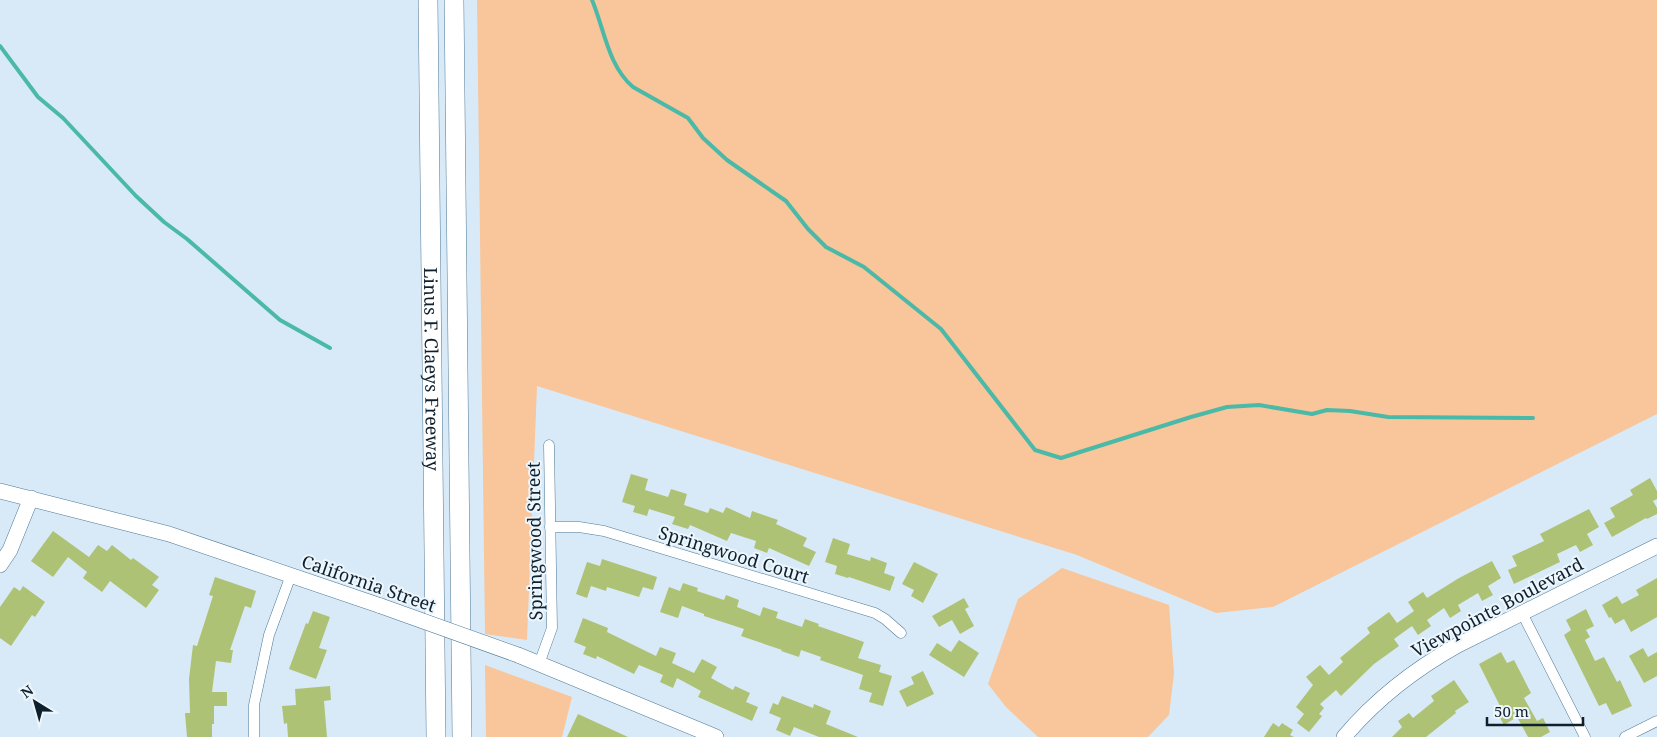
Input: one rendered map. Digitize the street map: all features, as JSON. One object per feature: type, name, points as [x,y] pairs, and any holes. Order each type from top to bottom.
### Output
[{"type":"highway","name":"Linus F. Claeys Freeway","points":[[428,0],[436,737]]},
{"type":"highway","name":"Linus F. Claeys Freeway","points":[[454,0],[462,737]]},
{"type":"street","name":"Springwood Street","points":[[539,664],[552,628],[549,445]]},
{"type":"street","name":"California Street","points":[[0,491],[169,534],[291,575],[539,664],[716,737]]},
{"type":"street","points":[[0,565],[10,550],[30,498]]},
{"type":"street","name":"Springwood Court","points":[[550,527],[579,527],[604,531],[875,614],[885,619],[901,633]]},
{"type":"street","name":"Viewpointe Boulevard","points":[[1344,737],[1377,702],[1421,667],[1458,645],[1657,546]]},
{"type":"street","points":[[254,737],[254,705],[269,635],[291,575]]},
{"type":"street","points":[[1522,613],[1584,737]]},
{"type":"street","points":[[1625,737],[1657,721]]},
{"type":"shaded area","points":[[477,0],[1657,0],[1657,414],[1273,607],[1216,613],[1077,555],[537,386],[527,640],[485,634]]},
{"type":"shaded area","points":[[1062,568],[1169,605],[1174,673],[1169,715],[1148,737],[1038,737],[1006,707],[988,684],[1018,599]]},
{"type":"shaded area","points":[[485,665],[572,697],[562,737],[486,737]]},
{"type":"building","points":[[631,474],[648,479],[645,490],[668,497],[671,489],[687,494],[684,505],[708,513],[710,508],[723,513],[726,507],[750,518],[752,511],[778,520],[776,524],[807,538],[803,546],[816,552],[809,566],[769,548],[767,553],[754,548],[756,541],[731,533],[727,541],[690,525],[688,529],[672,524],[675,517],[649,509],[647,516],[633,512],[635,506],[622,502]]},
{"type":"building","points":[[1650,478],[1657,491],[1657,499],[1653,501],[1657,508],[1657,514],[1612,537],[1604,523],[1615,517],[1610,508],[1633,495],[1630,490]]},
{"type":"building","points":[[1589,509],[1599,527],[1587,534],[1593,545],[1580,552],[1576,545],[1557,554],[1560,562],[1514,584],[1508,570],[1517,566],[1512,556],[1544,541],[1540,534]]},
{"type":"building","points":[[53,531],[89,557],[98,545],[107,551],[112,545],[131,560],[133,558],[159,577],[152,585],[159,590],[146,608],[110,581],[102,592],[83,578],[87,572],[68,557],[53,577],[31,561]]},
{"type":"building","points":[[833,538],[850,544],[847,554],[870,561],[871,557],[887,563],[884,573],[895,577],[890,591],[835,574],[837,566],[825,562]]},
{"type":"building","points":[[602,559],[657,577],[653,590],[643,587],[639,597],[607,587],[606,591],[591,586],[587,598],[576,594],[587,562],[600,566]]},
{"type":"building","points":[[1492,561],[1501,578],[1488,586],[1493,595],[1482,601],[1478,593],[1458,605],[1461,611],[1450,618],[1444,608],[1427,620],[1431,626],[1418,635],[1412,626],[1394,639],[1399,646],[1374,664],[1341,696],[1336,690],[1320,704],[1324,708],[1319,714],[1322,716],[1309,732],[1297,723],[1304,714],[1296,707],[1313,685],[1306,677],[1320,665],[1329,675],[1343,662],[1340,658],[1370,633],[1367,628],[1389,612],[1397,623],[1414,611],[1408,602],[1423,592],[1427,598],[1459,578]]},
{"type":"building","points":[[914,562],[938,574],[923,603],[911,596],[914,590],[902,584]]},
{"type":"building","points":[[215,577],[256,591],[251,608],[245,606],[230,650],[233,650],[231,663],[216,661],[212,692],[227,692],[227,706],[214,706],[212,737],[187,737],[185,713],[190,713],[189,679],[193,645],[197,646],[213,596],[209,595]]},
{"type":"building","points":[[1657,578],[1657,617],[1631,632],[1624,619],[1615,624],[1611,617],[1609,618],[1602,605],[1617,596],[1622,604],[1639,595],[1636,590]]},
{"type":"building","points":[[683,583],[698,588],[697,591],[724,600],[726,595],[739,600],[737,607],[760,616],[763,607],[778,612],[776,618],[802,627],[805,619],[819,624],[818,626],[864,642],[858,658],[881,665],[879,672],[892,676],[883,706],[869,702],[872,693],[859,689],[863,675],[820,660],[821,657],[801,650],[799,657],[781,651],[741,636],[744,629],[704,616],[704,614],[682,606],[678,618],[660,612],[669,587],[680,591]]},
{"type":"building","points":[[23,586],[45,602],[35,617],[32,615],[11,646],[0,638],[0,607],[14,587],[20,591]]},
{"type":"building","points":[[964,598],[969,607],[965,609],[974,626],[960,634],[952,620],[939,627],[932,616]]},
{"type":"building","points":[[1586,609],[1594,626],[1586,630],[1590,637],[1585,640],[1595,661],[1604,657],[1617,682],[1620,680],[1632,706],[1612,715],[1606,703],[1599,706],[1564,635],[1571,630],[1566,620]]},
{"type":"building","points":[[313,611],[330,617],[319,648],[327,650],[316,679],[289,669],[306,623],[308,624]]},
{"type":"building","points":[[583,618],[608,628],[607,632],[656,656],[660,647],[676,653],[672,663],[694,673],[702,659],[717,667],[711,678],[733,690],[735,686],[750,693],[746,702],[758,707],[752,721],[698,697],[701,691],[677,678],[673,688],[660,682],[663,675],[639,665],[634,674],[597,656],[596,659],[583,654],[586,647],[574,642]]},
{"type":"building","points":[[959,640],[979,653],[964,677],[929,655],[937,643],[951,652]]},
{"type":"building","points":[[1643,648],[1648,657],[1657,652],[1657,676],[1644,683],[1629,656]]},
{"type":"building","points":[[1501,652],[1507,663],[1514,660],[1531,693],[1524,698],[1537,721],[1543,718],[1550,732],[1541,737],[1528,737],[1517,717],[1504,725],[1496,711],[1501,708],[1479,664]]},
{"type":"building","points":[[923,671],[934,694],[907,707],[899,691],[914,684],[911,677]]},
{"type":"building","points":[[1454,680],[1469,702],[1455,711],[1456,713],[1426,737],[1392,737],[1402,727],[1398,721],[1409,713],[1413,718],[1434,701],[1431,696]]},
{"type":"building","points":[[330,686],[331,700],[324,701],[327,737],[288,737],[287,723],[284,724],[282,706],[296,705],[295,689]]},
{"type":"building","points":[[782,696],[813,708],[814,704],[831,711],[826,724],[858,737],[819,737],[794,727],[790,736],[776,730],[781,718],[769,713],[773,703],[778,705]]},
{"type":"building","points":[[578,714],[628,737],[567,737]]},
{"type":"building","points":[[1273,723],[1279,727],[1282,723],[1293,730],[1290,735],[1294,737],[1264,737]]},
{"type":"waterway","points":[[592,0],[612,58],[633,87],[688,118],[703,138],[727,160],[786,201],[808,229],[826,247],[864,267],[941,329],[1035,450],[1061,458],[1227,407],[1259,405],[1312,414],[1327,410],[1350,411],[1388,417],[1533,418]]},
{"type":"waterway","points":[[0,46],[38,97],[63,118],[136,196],[164,222],[187,239],[280,320],[330,348]]}]
